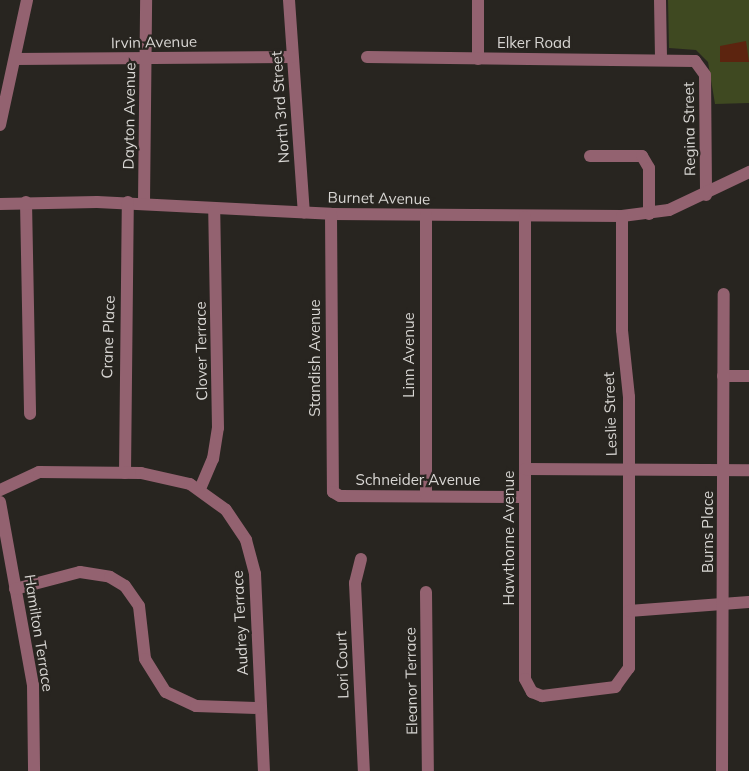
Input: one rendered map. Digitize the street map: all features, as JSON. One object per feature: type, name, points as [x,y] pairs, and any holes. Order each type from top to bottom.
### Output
[{"type":"street","points":[[0,125],[27,0]]},
{"type":"street","name":"Dayton Avenue","points":[[144,203],[147,58],[146,0]]},
{"type":"street","name":"North 3rd Street","points":[[289,0],[304,212]]},
{"type":"street","points":[[478,0],[478,60]]},
{"type":"street","points":[[660,0],[661,58]]},
{"type":"street","name":"Irvin Avenue","points":[[15,59],[292,57]]},
{"type":"street","name":"Elker Road","points":[[367,57],[478,60],[688,58],[699,64]]},
{"type":"street","name":"Regina Street","points":[[699,64],[705,75],[706,196]]},
{"type":"street","points":[[590,156],[642,156],[649,168],[649,214]]},
{"type":"street","name":"Burnet Avenue","points":[[0,204],[26,202],[128,202],[214,209],[331,214],[525,217],[622,216],[649,214],[706,196],[749,172]]},
{"type":"street","points":[[26,202],[30,414]]},
{"type":"street","name":"Crane Place","points":[[125,473],[128,202]]},
{"type":"street","name":"Clover Terrace","points":[[200,489],[213,459],[218,428],[214,209]]},
{"type":"street","name":"Standish Avenue","points":[[331,214],[332,482],[333,492],[340,496]]},
{"type":"street","name":"Linn Avenue","points":[[426,215],[426,495]]},
{"type":"street","name":"Leslie Street","points":[[622,216],[628,471],[628,611]]},
{"type":"street","name":"Hawthorne Avenue","points":[[525,217],[525,670],[529,688],[542,696],[607,689],[622,681],[629,668],[628,611]]},
{"type":"street","name":"Burns Place","points":[[722,771],[724,294]]},
{"type":"street","points":[[723,376],[749,376]]},
{"type":"street","points":[[525,469],[628,471],[749,470]]},
{"type":"street","name":"Audrey Terrace","points":[[0,490],[39,472],[125,473],[168,477],[200,489],[233,519],[252,557],[264,771]]},
{"type":"street","name":"Schneider Avenue","points":[[340,496],[525,497]]},
{"type":"street","name":"Hamilton Terrace","points":[[0,502],[33,685],[34,771]]},
{"type":"street","name":"Lori Court","points":[[361,559],[355,583],[364,771]]},
{"type":"street","points":[[15,589],[80,572],[110,577],[125,586],[139,606],[147,665],[166,692],[196,706],[261,708]]},
{"type":"street","name":"Eleanor Terrace","points":[[426,592],[428,771]]},
{"type":"street","points":[[628,611],[749,602]]},
{"type":"green space","points":[[668,0],[749,0],[749,103],[715,104],[708,62],[696,50],[669,48]]},
{"type":"building","points":[[746,41],[749,62],[720,62],[720,46]]}]
